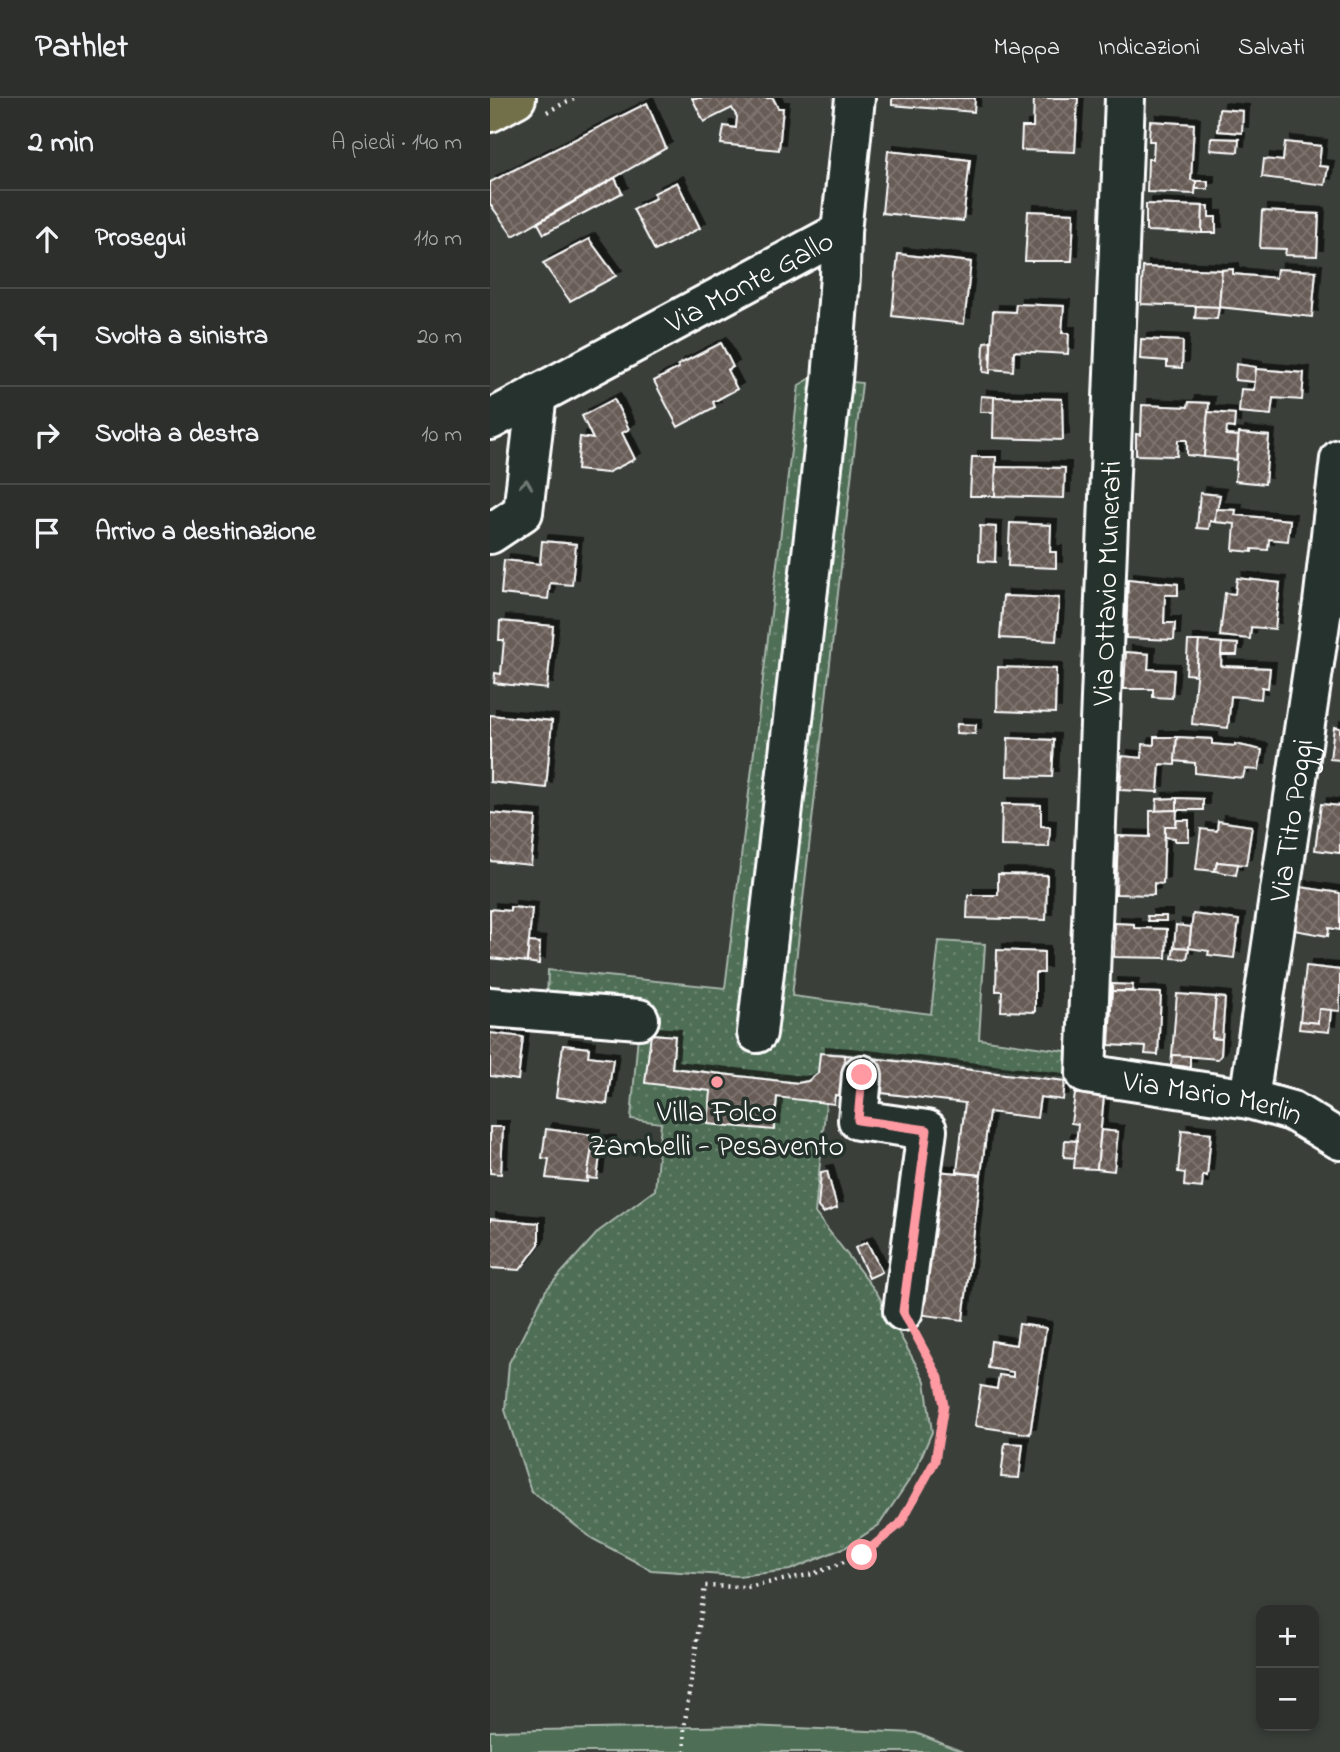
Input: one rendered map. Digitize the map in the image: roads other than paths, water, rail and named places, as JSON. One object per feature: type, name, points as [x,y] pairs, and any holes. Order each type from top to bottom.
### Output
[{"type":"main road","points":[[490,112],[516,98]]},
{"type":"street","name":"Via Monte Gallo","points":[[490,420],[841,232],[855,98]]},
{"type":"street","name":"Via Ottavio Munerati","points":[[1086,1067],[1125,98]]},
{"type":"street","points":[[757,1033],[832,380],[841,232]]},
{"type":"street","points":[[490,534],[523,512],[537,394]]},
{"type":"street","name":"Via Tito Poggi","points":[[1249,1099],[1331,605],[1340,459]]},
{"type":"street","points":[[490,1007],[639,1019]]},
{"type":"street","points":[[864,1059],[858,1120],[927,1130],[903,1311]]},
{"type":"street","name":"Via Mario Merlin","points":[[1086,1067],[1086,1074],[1249,1099],[1292,1111],[1340,1140]]},
{"type":"place","name":"Villa Folco Zambelli - Pesavento","points":[[717,1082]]}]
